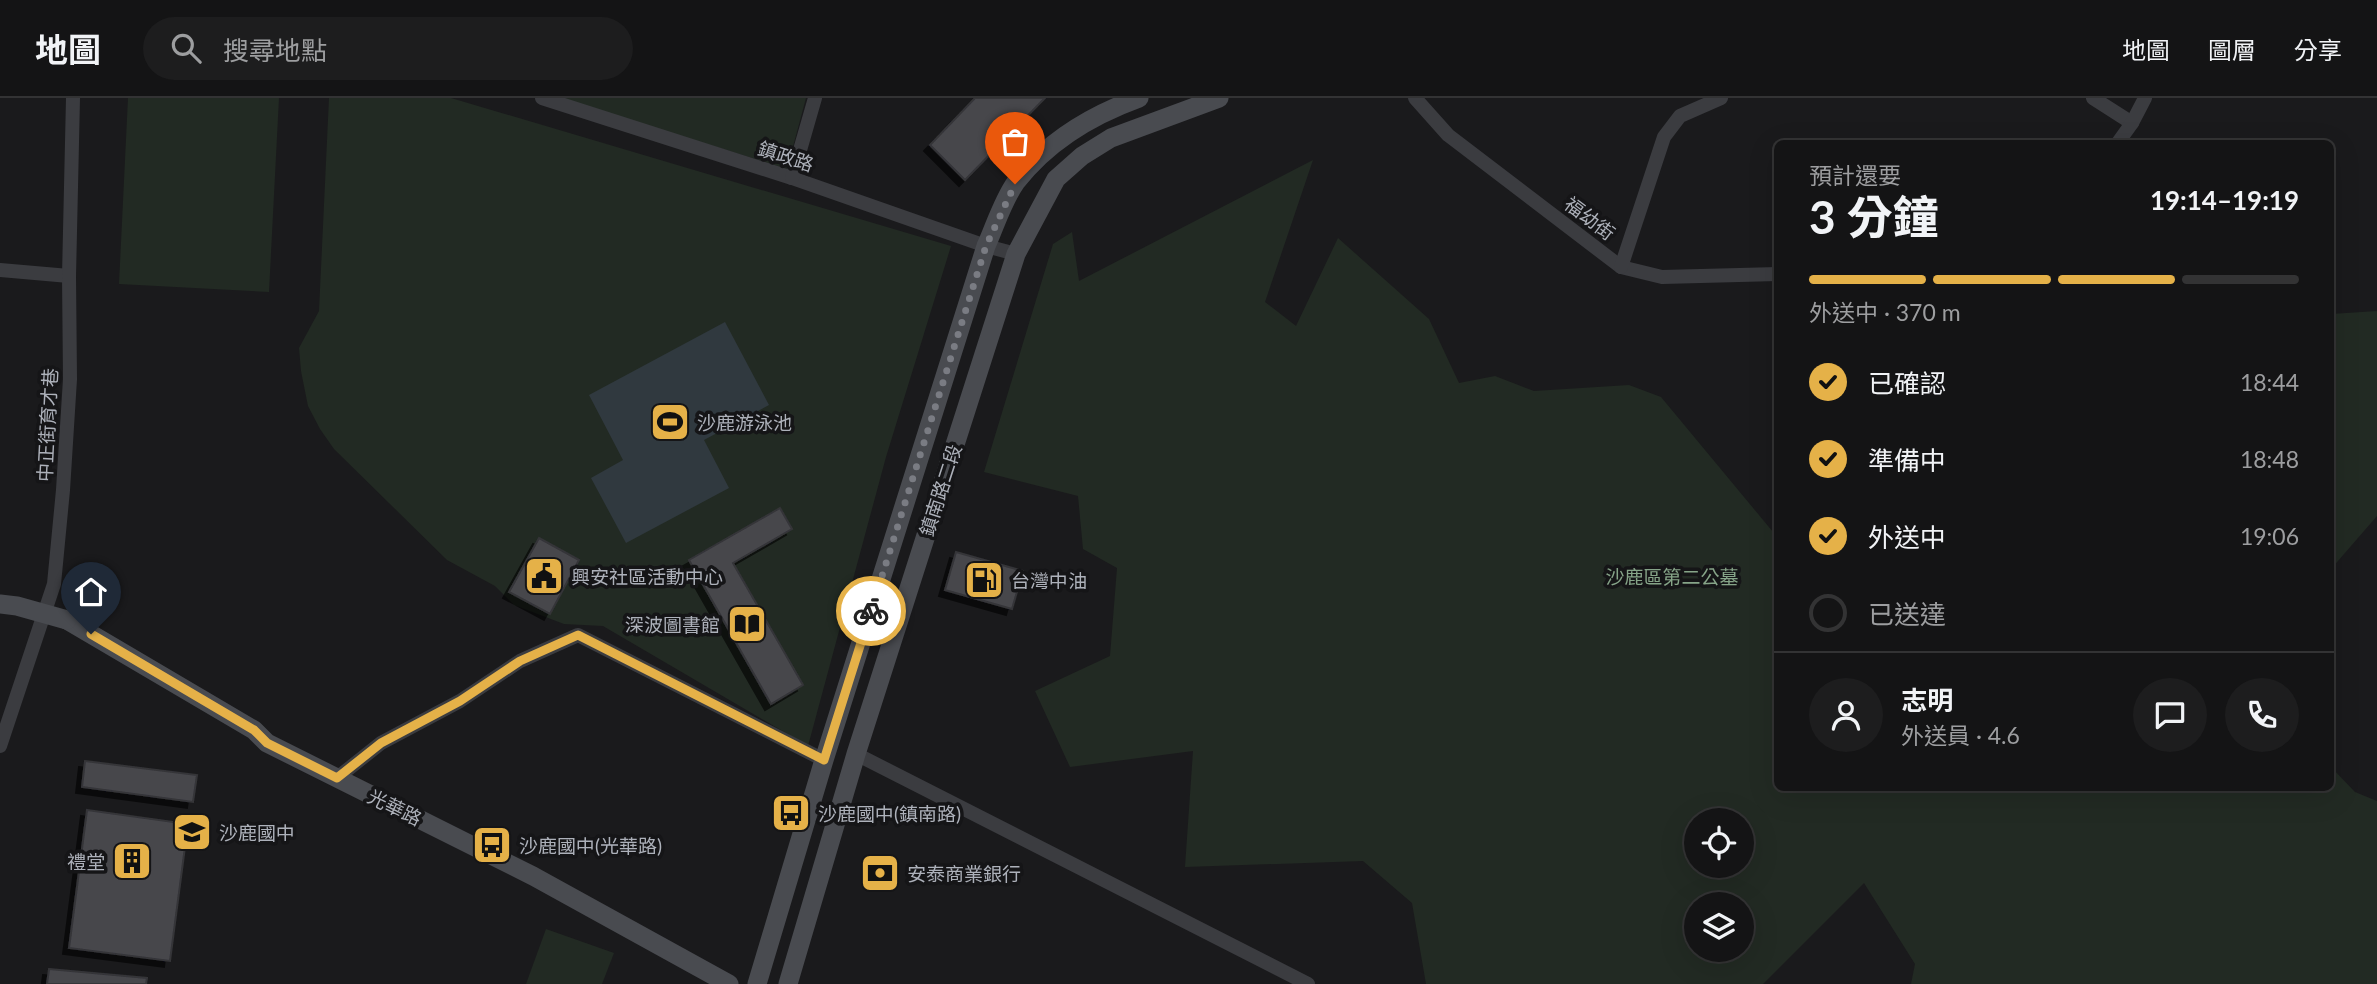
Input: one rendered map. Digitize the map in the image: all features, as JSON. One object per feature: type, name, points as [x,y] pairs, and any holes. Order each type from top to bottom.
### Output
[{"type":"street","name":"中正街育才巷","points":[[0,746],[54,584],[64,490],[70,379],[72,98]]},
{"type":"street","name":"鎮政路","points":[[542,98],[792,178],[1016,254]]},
{"type":"street","points":[[792,178],[815,98]]},
{"type":"street","name":"鎮南路二段","points":[[757,984],[824,760],[986,246],[1015,184],[1041,156],[1074,128],[1112,108],[1139,98]]},
{"type":"street","name":"鎮南路二段","points":[[788,984],[856,754],[1016,254],[1056,179],[1082,156],[1111,138],[1219,98]]},
{"type":"street","name":"福幼街","points":[[1415,98],[1448,135],[1621,267],[1662,277],[1774,274]]},
{"type":"street","points":[[1621,267],[1664,138],[1680,116],[1721,98]]},
{"type":"street","points":[[2093,98],[2133,123]]},
{"type":"street","points":[[2121,140],[2146,98]]},
{"type":"street","points":[[0,270],[69,276]]},
{"type":"street","name":"光華路","points":[[0,604],[67,620],[254,730],[267,743],[533,876],[729,984]]},
{"type":"street","points":[[337,778],[381,743],[460,701],[520,661],[578,635],[824,760]]},
{"type":"street","points":[[856,754],[1308,984]]},
{"type":"green space","points":[[128,98],[279,98],[269,292],[119,284]]},
{"type":"green space","points":[[329,98],[451,98],[951,246],[886,457],[808,746],[603,626],[564,624],[514,605],[495,586],[447,560],[334,449],[308,406],[299,348],[319,311]]},
{"type":"green space","points":[[559,98],[806,98],[787,169]]},
{"type":"green space","name":"沙鹿區第二公墓","points":[[1313,160],[1265,302],[1296,326],[1338,238],[1429,319],[1459,383],[1495,376],[1534,391],[1629,385],[1661,397],[1774,533],[1774,791],[2334,791],[2334,770],[2355,792],[2377,801],[2377,984],[1911,984],[1915,964],[1864,883],[1763,984],[1426,984],[1412,903],[1363,861],[1185,867],[1193,751],[1070,767],[1035,691],[1110,656],[1117,568],[1083,549],[1078,496],[984,472],[1053,244],[1072,232],[1079,281]]},
{"type":"green space","points":[[2377,311],[2377,516],[2334,566],[2334,314]]},
{"type":"green space","points":[[546,929],[614,953],[602,984],[526,984]]},
{"type":"shaded area","name":"沙鹿游泳池","points":[[725,322],[769,405],[704,440],[729,488],[626,543],[591,478],[623,460],[589,395]]},
{"type":"building","points":[[975,98],[1045,98],[965,180],[930,145]]},
{"type":"building","name":"深波圖書館","points":[[780,508],[792,529],[733,563],[803,685],[771,704],[689,560]]},
{"type":"building","name":"興安社區活動中心","points":[[539,538],[579,560],[550,614],[509,592]]},
{"type":"building","name":"台灣中油","points":[[956,552],[1023,571],[1012,609],[945,590]]},
{"type":"building","points":[[85,761],[197,775],[193,802],[82,787]]},
{"type":"building","name":"禮堂","points":[[87,810],[188,824],[170,961],[69,948]]},
{"type":"building","points":[[49,969],[147,978],[146,984],[47,984]]},
{"type":"way so far","points":[[871,611],[986,246],[1015,184]]},
{"type":"place","name":"沙鹿游泳池","points":[[670,422]]},
{"type":"place","name":"興安社區活動中心","points":[[544,576]]},
{"type":"place","name":"台灣中油","points":[[984,580]]},
{"type":"place","name":"深波圖書館","points":[[747,624]]},
{"type":"place","name":"沙鹿國中(鎮南路)","points":[[791,813]]},
{"type":"place","name":"沙鹿國中","points":[[192,832]]},
{"type":"place","name":"沙鹿國中(光華路)","points":[[492,845]]},
{"type":"place","name":"禮堂","points":[[132,861]]},
{"type":"place","name":"安泰商業銀行","points":[[880,873]]},
{"type":"route","points":[[91,634],[254,730],[267,743],[337,778],[381,743],[460,701],[520,661],[578,635],[824,760],[871,611]]}]
